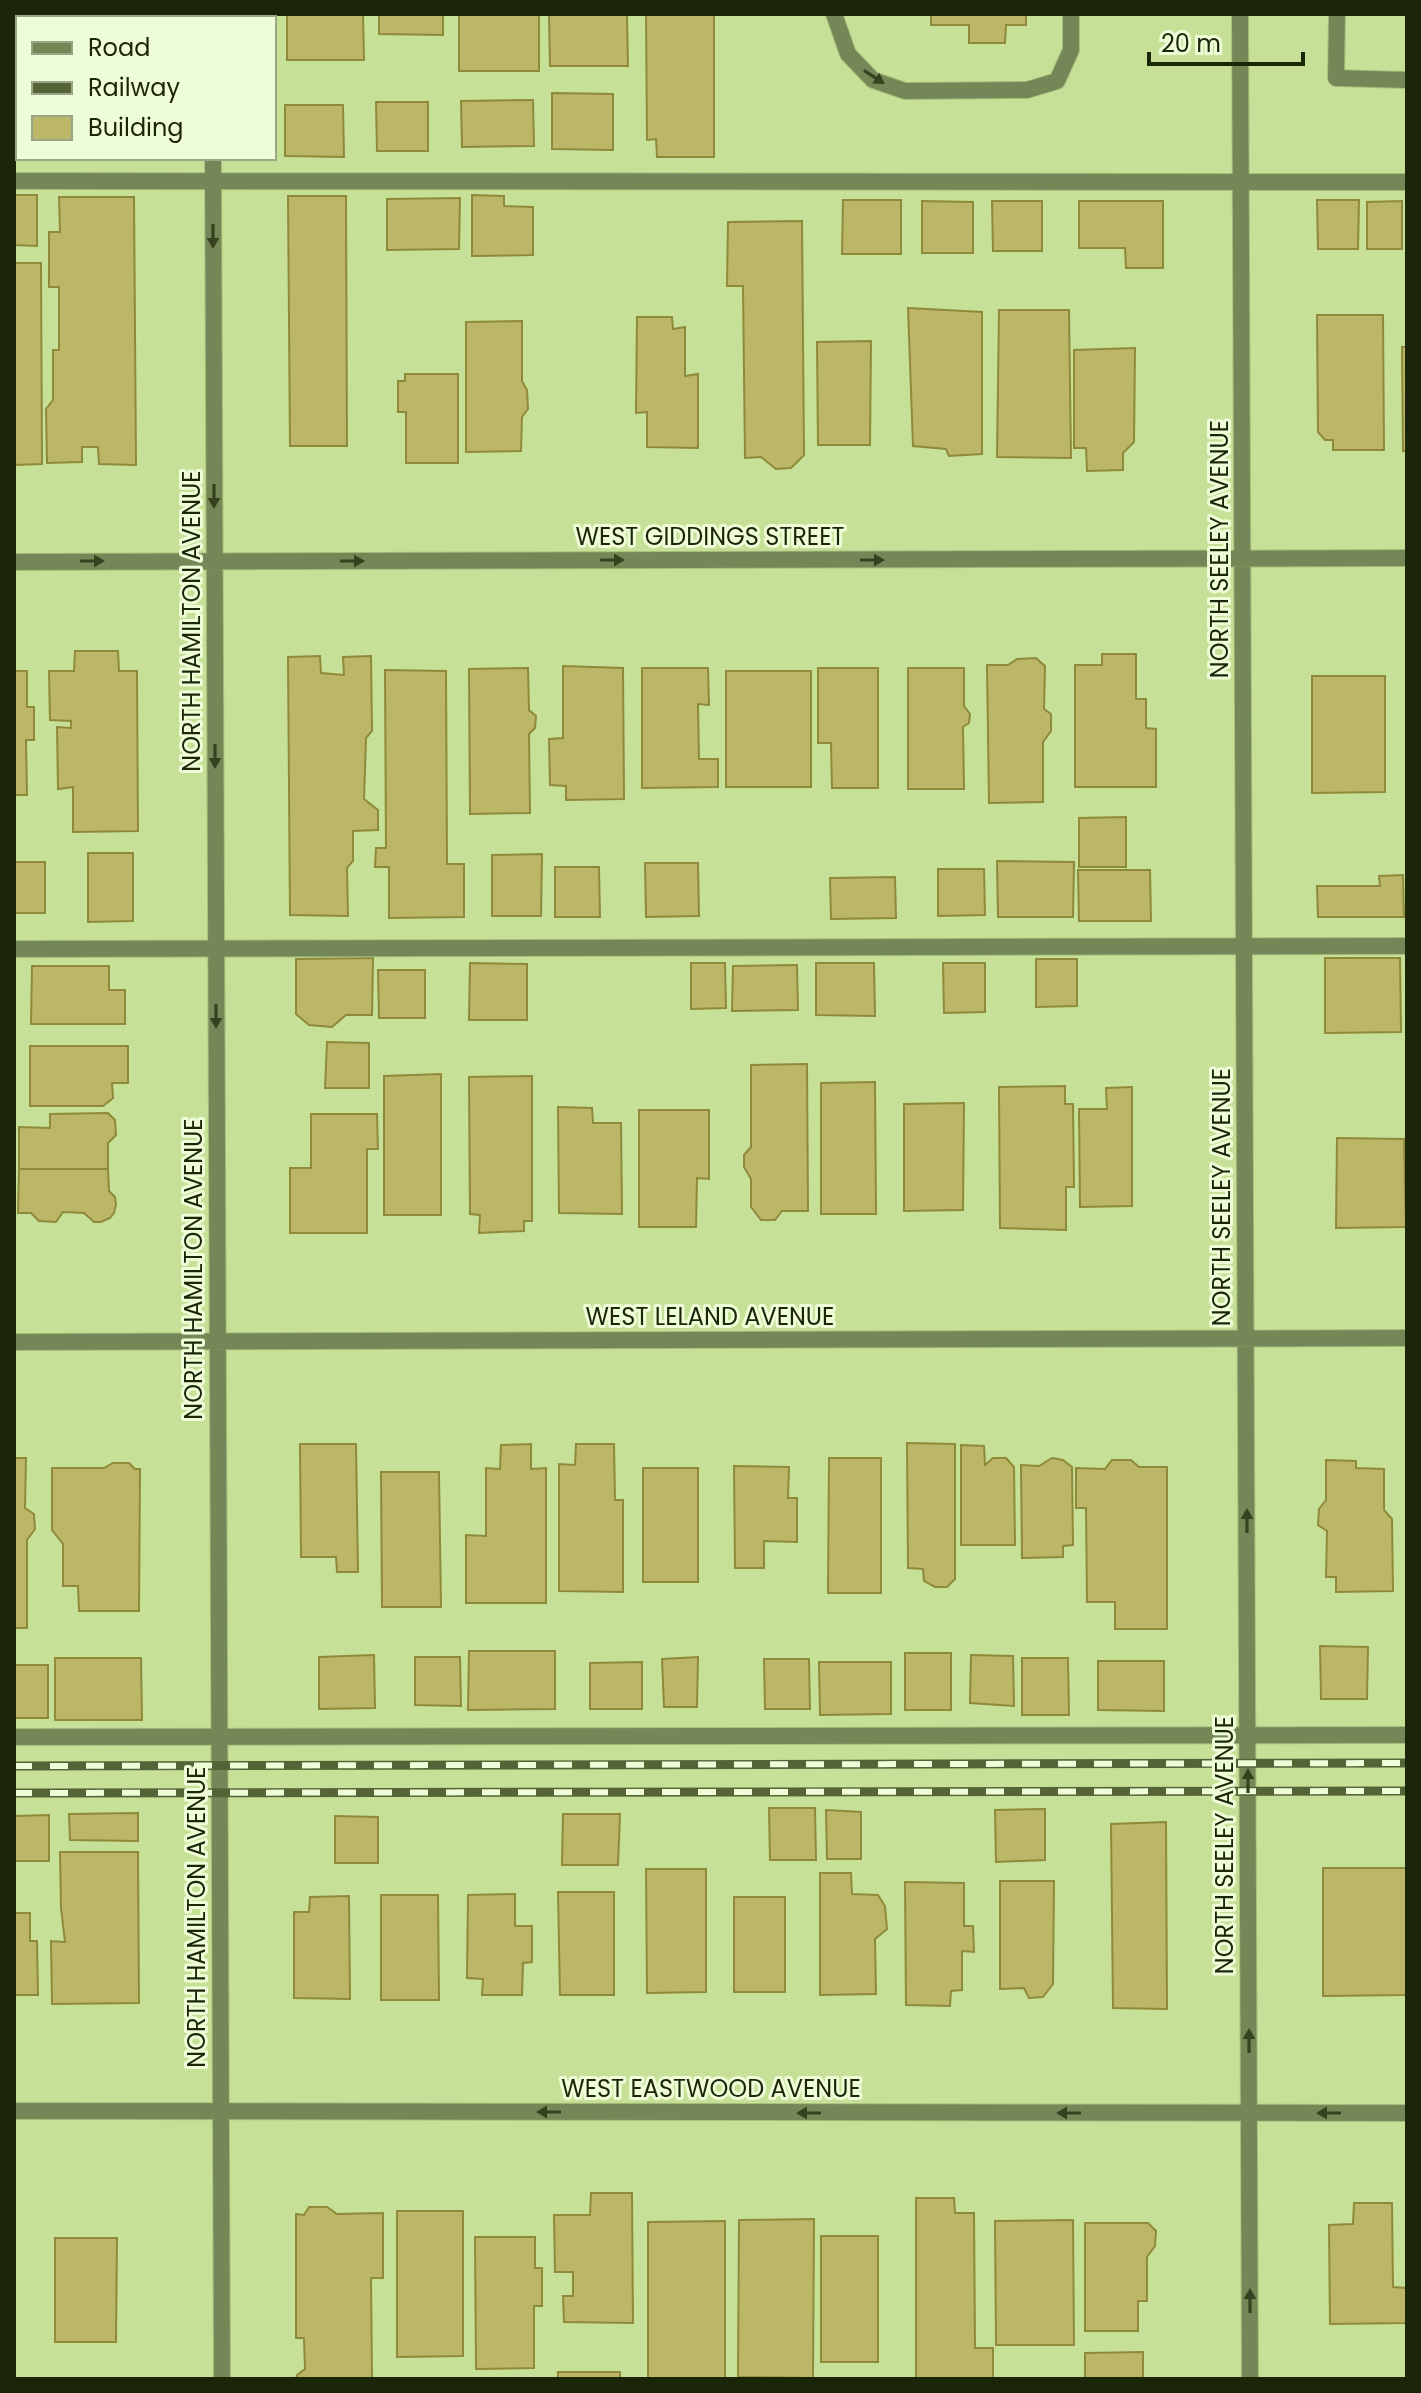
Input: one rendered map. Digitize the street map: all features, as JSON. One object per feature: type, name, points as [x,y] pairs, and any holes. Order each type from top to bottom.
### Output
[{"type":"street","points":[[834,14],[848,54],[873,80],[905,91],[1027,90],[1057,81],[1071,50],[1071,14]]},
{"type":"street","name":"NORTH SEELEY AVENUE","points":[[1240,14],[1250,2379]]},
{"type":"street","points":[[1337,14],[1336,78],[1407,80]]},
{"type":"street","name":"NORTH HAMILTON AVENUE","points":[[213,160],[222,2379]]},
{"type":"street","points":[[14,181],[1407,182]]},
{"type":"street","name":"WEST GIDDINGS STREET","points":[[14,562],[1407,558]]},
{"type":"street","points":[[14,949],[1407,946]]},
{"type":"street","name":"WEST LELAND AVENUE","points":[[14,1342],[1407,1338]]},
{"type":"street","points":[[14,1737],[1407,1735]]},
{"type":"street","name":"WEST EASTWOOD AVENUE","points":[[14,2111],[1407,2113]]},
{"type":"building","points":[[14,14],[128,14],[16,16],[14,156]]},
{"type":"building","points":[[287,14],[363,14],[364,60],[287,60]]},
{"type":"building","points":[[379,14],[443,14],[443,35],[379,34]]},
{"type":"building","points":[[459,14],[539,14],[539,71],[459,71]]},
{"type":"building","points":[[549,14],[627,14],[628,66],[550,66]]},
{"type":"building","points":[[646,14],[714,14],[714,157],[657,157],[656,139],[647,140]]},
{"type":"building","points":[[931,14],[1026,14],[1026,25],[1006,25],[1005,43],[969,43],[969,25],[931,25]]},
{"type":"building","points":[[552,93],[613,94],[613,150],[552,149]]},
{"type":"building","points":[[533,100],[534,146],[462,147],[461,101]]},
{"type":"building","points":[[376,102],[428,102],[428,151],[377,151]]},
{"type":"building","points":[[285,105],[343,105],[344,157],[285,156]]},
{"type":"building","points":[[14,195],[37,195],[37,246],[14,245]]},
{"type":"building","points":[[472,195],[504,196],[504,206],[533,207],[533,255],[472,256]]},
{"type":"building","points":[[288,196],[346,196],[347,446],[290,446]]},
{"type":"building","points":[[59,197],[134,197],[136,465],[99,464],[98,447],[82,447],[82,462],[47,463],[46,409],[53,400],[53,350],[59,350],[59,287],[49,287],[49,232],[60,232]]},
{"type":"building","points":[[460,198],[459,249],[387,250],[387,199]]},
{"type":"building","points":[[843,200],[901,200],[901,254],[842,254]]},
{"type":"building","points":[[1317,200],[1359,200],[1358,249],[1318,249]]},
{"type":"building","points":[[922,201],[973,202],[973,253],[922,253]]},
{"type":"building","points":[[992,201],[1042,201],[1042,251],[993,251]]},
{"type":"building","points":[[1079,201],[1163,201],[1163,268],[1126,268],[1125,248],[1079,248]]},
{"type":"building","points":[[1402,201],[1402,249],[1367,249],[1367,202]]},
{"type":"building","points":[[802,221],[804,455],[791,468],[776,469],[761,457],[745,458],[743,286],[727,286],[728,222]]},
{"type":"building","points":[[14,263],[41,263],[42,464],[14,465]]},
{"type":"building","points":[[908,308],[982,312],[982,454],[949,456],[946,449],[913,446]]},
{"type":"building","points":[[999,310],[1069,310],[1071,458],[997,457]]},
{"type":"building","points":[[1317,315],[1383,315],[1384,450],[1333,450],[1333,440],[1325,440],[1318,432]]},
{"type":"building","points":[[637,317],[672,317],[673,329],[685,327],[685,376],[698,374],[698,448],[647,447],[647,412],[636,413]]},
{"type":"building","points":[[522,321],[522,381],[527,390],[528,409],[522,417],[521,451],[466,452],[466,322]]},
{"type":"building","points":[[871,341],[870,445],[818,445],[817,342]]},
{"type":"building","points":[[1402,347],[1407,347],[1407,451],[1403,451]]},
{"type":"building","points":[[1135,348],[1134,442],[1123,453],[1123,470],[1087,471],[1086,448],[1074,448],[1074,350]]},
{"type":"building","points":[[405,374],[458,374],[458,463],[406,463],[406,412],[398,412],[398,381],[405,381]]},
{"type":"building","points":[[75,651],[118,651],[119,671],[137,671],[138,831],[73,832],[73,787],[58,789],[57,727],[71,728],[71,721],[50,720],[49,671],[74,671]]},
{"type":"building","points":[[1102,654],[1136,654],[1136,699],[1146,699],[1146,728],[1156,729],[1156,787],[1075,787],[1075,665],[1102,665]]},
{"type":"building","points":[[320,656],[321,673],[344,675],[343,657],[371,656],[372,731],[366,738],[364,799],[378,810],[378,830],[353,831],[353,861],[347,868],[348,916],[290,915],[288,657]]},
{"type":"building","points":[[1036,658],[1045,666],[1044,709],[1051,714],[1051,731],[1043,742],[1043,802],[989,803],[987,665],[1008,665],[1017,659]]},
{"type":"building","points":[[563,666],[623,668],[624,799],[566,800],[566,786],[550,785],[549,739],[563,738]]},
{"type":"building","points":[[528,668],[529,710],[536,716],[535,728],[529,734],[530,813],[470,814],[469,669]]},
{"type":"building","points":[[642,668],[708,668],[709,705],[698,704],[699,759],[718,759],[718,787],[642,788]]},
{"type":"building","points":[[818,668],[878,668],[878,788],[832,788],[831,743],[818,743]]},
{"type":"building","points":[[908,668],[964,668],[964,706],[970,714],[969,723],[963,727],[964,789],[908,789]]},
{"type":"building","points":[[385,670],[446,671],[447,864],[464,864],[464,917],[389,918],[389,867],[375,867],[376,848],[386,848]]},
{"type":"building","points":[[14,671],[27,671],[27,707],[34,707],[34,740],[26,740],[27,795],[14,795]]},
{"type":"building","points":[[726,671],[811,671],[811,787],[726,787]]},
{"type":"building","points":[[1312,676],[1385,676],[1385,792],[1312,793]]},
{"type":"building","points":[[1126,817],[1126,867],[1079,867],[1079,818]]},
{"type":"building","points":[[88,853],[133,853],[133,921],[88,922]]},
{"type":"building","points":[[542,854],[541,916],[492,916],[492,855]]},
{"type":"building","points":[[997,861],[1074,862],[1073,917],[998,917]]},
{"type":"building","points":[[14,862],[45,862],[45,913],[14,913]]},
{"type":"building","points":[[645,863],[698,863],[699,916],[646,917]]},
{"type":"building","points":[[555,867],[599,867],[600,917],[555,917]]},
{"type":"building","points":[[938,869],[984,869],[985,915],[938,916]]},
{"type":"building","points":[[1078,870],[1150,870],[1151,921],[1079,921]]},
{"type":"building","points":[[1403,875],[1404,917],[1318,917],[1317,886],[1380,886],[1379,876]]},
{"type":"building","points":[[895,877],[896,918],[831,919],[830,878]]},
{"type":"building","points":[[373,958],[372,1015],[346,1015],[332,1027],[309,1025],[296,1014],[296,959]]},
{"type":"building","points":[[1325,958],[1400,958],[1401,1032],[1325,1033]]},
{"type":"building","points":[[1036,959],[1077,959],[1077,1006],[1036,1007]]},
{"type":"building","points":[[470,963],[527,964],[527,1020],[469,1020]]},
{"type":"building","points":[[691,963],[725,963],[726,1008],[691,1009]]},
{"type":"building","points":[[816,963],[874,963],[875,1016],[816,1015]]},
{"type":"building","points":[[943,963],[985,963],[985,1012],[944,1013]]},
{"type":"building","points":[[797,965],[798,1010],[732,1011],[733,966]]},
{"type":"building","points":[[32,966],[109,966],[109,990],[125,990],[125,1024],[31,1024]]},
{"type":"building","points":[[378,970],[425,970],[425,1018],[379,1018]]},
{"type":"building","points":[[327,1042],[369,1043],[369,1088],[325,1088]]},
{"type":"building","points":[[30,1046],[128,1046],[128,1083],[112,1083],[113,1098],[103,1106],[30,1106]]},
{"type":"building","points":[[807,1064],[808,1211],[782,1211],[775,1220],[761,1220],[751,1207],[751,1179],[744,1167],[744,1155],[751,1147],[751,1065]]},
{"type":"building","points":[[441,1074],[441,1215],[384,1215],[384,1076]]},
{"type":"building","points":[[532,1076],[532,1221],[524,1221],[524,1231],[479,1233],[480,1215],[470,1214],[469,1077]]},
{"type":"building","points":[[875,1082],[876,1214],[821,1214],[821,1083]]},
{"type":"building","points":[[1065,1086],[1065,1104],[1073,1104],[1074,1187],[1066,1187],[1066,1230],[1000,1228],[999,1087]]},
{"type":"building","points":[[1132,1087],[1132,1206],[1080,1207],[1079,1109],[1107,1109],[1106,1088]]},
{"type":"building","points":[[964,1103],[963,1210],[904,1211],[904,1104]]},
{"type":"building","points":[[558,1107],[592,1108],[593,1123],[621,1123],[622,1214],[559,1213]]},
{"type":"building","points":[[639,1110],[709,1110],[709,1179],[697,1178],[696,1227],[639,1227]]},
{"type":"building","points":[[108,1113],[115,1120],[116,1135],[108,1143],[108,1169],[19,1169],[19,1127],[50,1128],[50,1114]]},
{"type":"building","points":[[311,1114],[377,1114],[378,1149],[367,1149],[367,1233],[290,1233],[290,1168],[311,1168]]},
{"type":"building","points":[[1337,1138],[1404,1139],[1406,1227],[1336,1228]]},
{"type":"building","points":[[19,1169],[108,1169],[109,1191],[115,1197],[116,1204],[114,1213],[110,1218],[94,1222],[84,1213],[63,1212],[56,1222],[39,1221],[31,1213],[18,1213]]},
{"type":"building","points":[[907,1443],[955,1444],[955,1579],[947,1587],[935,1587],[924,1581],[923,1569],[908,1568]]},
{"type":"building","points":[[300,1444],[356,1444],[358,1572],[337,1572],[336,1557],[301,1557]]},
{"type":"building","points":[[531,1444],[531,1469],[546,1468],[546,1603],[466,1603],[466,1535],[486,1536],[486,1468],[500,1469],[501,1445]]},
{"type":"building","points":[[576,1444],[614,1444],[615,1500],[623,1500],[623,1592],[559,1591],[559,1464],[575,1465]]},
{"type":"building","points":[[961,1445],[984,1446],[985,1465],[993,1458],[1006,1458],[1014,1467],[1015,1545],[961,1545]]},
{"type":"building","points":[[14,1458],[26,1458],[25,1508],[34,1514],[35,1529],[27,1540],[27,1628],[14,1628]]},
{"type":"building","points":[[829,1458],[881,1458],[881,1593],[828,1593]]},
{"type":"building","points":[[1052,1458],[1063,1460],[1072,1467],[1073,1545],[1063,1546],[1063,1557],[1022,1558],[1021,1465],[1039,1466]]},
{"type":"building","points":[[1112,1460],[1131,1460],[1139,1467],[1167,1467],[1167,1629],[1115,1629],[1115,1602],[1087,1602],[1086,1508],[1076,1508],[1076,1468],[1105,1469]]},
{"type":"building","points":[[1326,1460],[1356,1461],[1356,1468],[1384,1469],[1384,1510],[1392,1519],[1393,1591],[1336,1592],[1336,1577],[1326,1577],[1327,1531],[1318,1525],[1319,1509],[1326,1500]]},
{"type":"building","points":[[113,1463],[129,1463],[140,1469],[139,1611],[79,1611],[78,1586],[63,1586],[63,1544],[52,1530],[52,1468],[104,1468]]},
{"type":"building","points":[[734,1466],[789,1467],[788,1498],[797,1498],[797,1542],[764,1541],[764,1568],[735,1568]]},
{"type":"building","points":[[643,1468],[698,1468],[698,1582],[643,1582]]},
{"type":"building","points":[[381,1472],[439,1472],[441,1607],[382,1607]]},
{"type":"building","points":[[1320,1646],[1368,1647],[1367,1699],[1321,1699]]},
{"type":"building","points":[[469,1651],[555,1651],[555,1709],[468,1710]]},
{"type":"building","points":[[905,1653],[951,1653],[951,1710],[905,1710]]},
{"type":"building","points":[[374,1655],[375,1708],[319,1709],[319,1657]]},
{"type":"building","points":[[971,1655],[1013,1656],[1014,1706],[970,1703]]},
{"type":"building","points":[[415,1657],[460,1657],[461,1706],[415,1705]]},
{"type":"building","points":[[698,1657],[697,1707],[664,1707],[662,1659]]},
{"type":"building","points":[[55,1658],[141,1658],[142,1720],[55,1720]]},
{"type":"building","points":[[1022,1658],[1068,1658],[1069,1715],[1022,1715]]},
{"type":"building","points":[[764,1659],[809,1659],[810,1709],[765,1709]]},
{"type":"building","points":[[1098,1661],[1164,1661],[1164,1711],[1098,1710]]},
{"type":"building","points":[[642,1662],[642,1709],[590,1709],[590,1663]]},
{"type":"building","points":[[819,1662],[891,1662],[891,1714],[820,1715]]},
{"type":"building","points":[[14,1665],[48,1665],[48,1718],[14,1718]]},
{"type":"building","points":[[769,1808],[815,1808],[816,1860],[770,1860]]},
{"type":"building","points":[[1045,1809],[1045,1860],[996,1862],[995,1810]]},
{"type":"building","points":[[826,1810],[861,1812],[861,1859],[827,1859]]},
{"type":"building","points":[[138,1813],[138,1841],[70,1840],[69,1814]]},
{"type":"building","points":[[563,1814],[620,1814],[618,1865],[562,1865]]},
{"type":"building","points":[[49,1815],[49,1861],[14,1861],[14,1816]]},
{"type":"building","points":[[335,1816],[378,1817],[378,1863],[335,1863]]},
{"type":"building","points":[[1166,1822],[1167,2009],[1113,2008],[1111,1824]]},
{"type":"building","points":[[60,1852],[138,1852],[139,2003],[52,2004],[51,1941],[65,1942]]},
{"type":"building","points":[[1323,1868],[1407,1868],[1407,1995],[1323,1996]]},
{"type":"building","points":[[646,1869],[706,1869],[706,1992],[647,1993]]},
{"type":"building","points":[[820,1873],[851,1873],[852,1894],[878,1895],[885,1906],[887,1929],[875,1939],[876,1994],[820,1995]]},
{"type":"building","points":[[1000,1881],[1054,1881],[1053,1984],[1043,1997],[1029,1998],[1024,1988],[1000,1989]]},
{"type":"building","points":[[905,1882],[964,1883],[964,1926],[973,1926],[974,1952],[962,1951],[962,1990],[951,1991],[950,2006],[906,2005]]},
{"type":"building","points":[[558,1892],[614,1892],[614,1995],[560,1995]]},
{"type":"building","points":[[515,1894],[515,1926],[532,1926],[532,1962],[523,1963],[522,1995],[482,1995],[483,1979],[467,1978],[468,1895]]},
{"type":"building","points":[[381,1895],[438,1895],[439,2000],[381,2000]]},
{"type":"building","points":[[349,1896],[350,1999],[294,1998],[294,1912],[309,1912],[310,1897]]},
{"type":"building","points":[[734,1897],[785,1897],[785,1992],[734,1992]]},
{"type":"building","points":[[14,1913],[30,1913],[30,1941],[37,1941],[38,1995],[14,1995]]},
{"type":"building","points":[[591,2193],[632,2193],[633,2323],[564,2322],[563,2296],[573,2296],[573,2272],[555,2272],[554,2215],[590,2215]]},
{"type":"building","points":[[916,2198],[954,2198],[955,2213],[974,2213],[975,2348],[993,2348],[993,2379],[916,2379]]},
{"type":"building","points":[[1354,2203],[1392,2203],[1393,2287],[1407,2288],[1407,2323],[1330,2324],[1329,2225],[1353,2224]]},
{"type":"building","points":[[309,2207],[327,2207],[337,2214],[383,2213],[383,2278],[371,2278],[372,2379],[296,2379],[305,2369],[304,2338],[296,2338],[296,2214],[304,2215]]},
{"type":"building","points":[[397,2211],[463,2211],[463,2356],[397,2357]]},
{"type":"building","points":[[814,2219],[813,2378],[738,2377],[739,2220]]},
{"type":"building","points":[[1073,2220],[1074,2345],[996,2345],[995,2221]]},
{"type":"building","points":[[725,2221],[725,2379],[648,2379],[648,2222]]},
{"type":"building","points":[[1085,2223],[1148,2223],[1156,2231],[1155,2246],[1147,2257],[1147,2301],[1138,2301],[1138,2331],[1085,2331]]},
{"type":"building","points":[[821,2236],[878,2236],[878,2362],[821,2362]]},
{"type":"building","points":[[475,2237],[535,2237],[535,2268],[542,2268],[542,2306],[534,2306],[534,2368],[476,2369]]},
{"type":"building","points":[[55,2238],[117,2238],[116,2342],[55,2342]]},
{"type":"building","points":[[1143,2352],[1143,2379],[1085,2379],[1085,2353]]},
{"type":"building","points":[[558,2372],[620,2372],[620,2379],[558,2379]]},
{"type":"railway","points":[[14,1766],[1407,1763]]},
{"type":"railway","points":[[14,1793],[1407,1791]]}]
